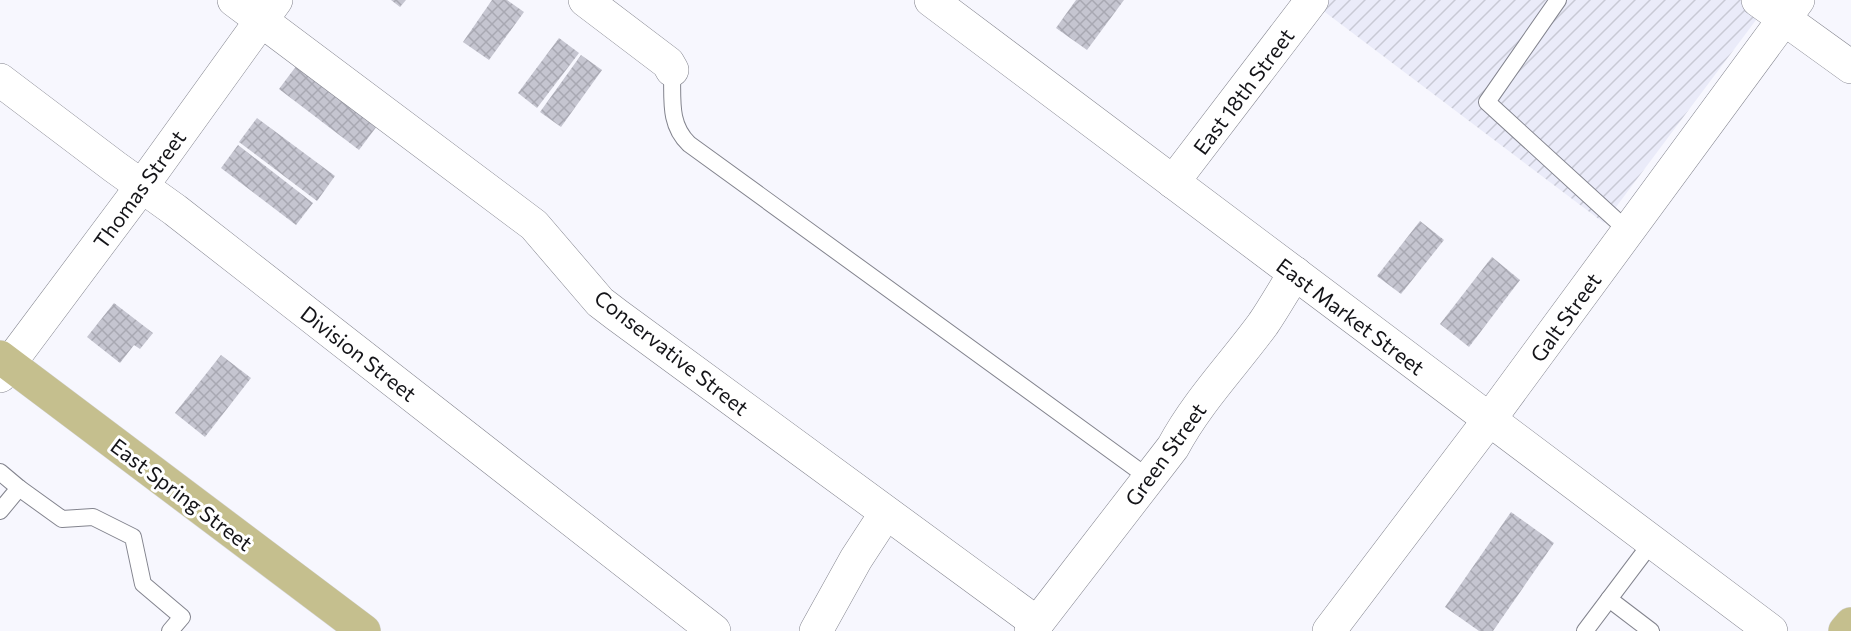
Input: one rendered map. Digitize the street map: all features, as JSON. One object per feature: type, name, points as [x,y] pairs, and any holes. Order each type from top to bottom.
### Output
[{"type":"main road","name":"East Spring Street","points":[[3,366],[364,631]]},
{"type":"main road","points":[[1845,631],[1851,624]]},
{"type":"street","name":"Conservative Street","points":[[234,0],[269,10],[534,225],[600,302],[886,513],[1034,627]]},
{"type":"street","points":[[585,0],[668,63],[672,70]]},
{"type":"street","name":"East Market Street","points":[[931,0],[1771,631]]},
{"type":"street","name":"East 18th Street","points":[[1173,182],[1312,0]]},
{"type":"street","points":[[1758,0],[1791,10],[1851,67]]},
{"type":"street","name":"Thomas Street","points":[[3,366],[142,186],[269,10]]},
{"type":"street","name":"Galt Street","points":[[1329,631],[1490,420],[1791,10]]},
{"type":"street","name":"Division Street","points":[[0,80],[194,224],[714,631]]},
{"type":"street","name":"Green Street","points":[[1034,627],[1149,478],[1263,323],[1294,273]]},
{"type":"street","points":[[816,631],[856,559],[886,513]]},
{"type":"lane","points":[[1558,0],[1486,102],[1628,231]]},
{"type":"lane","points":[[672,70],[674,122],[680,136],[689,144],[1149,478]]},
{"type":"lane","points":[[0,472],[62,519],[93,517],[133,537],[143,584],[182,617],[170,631]]},
{"type":"lane","points":[[0,511],[19,488]]},
{"type":"lane","points":[[1585,631],[1652,542]]},
{"type":"lane","points":[[1609,599],[1651,631]]},
{"type":"shaded area","points":[[1309,0],[1771,0],[1604,223]]},
{"type":"building","points":[[391,0],[406,0],[400,7]]},
{"type":"building","points":[[492,0],[507,0],[524,12],[489,60],[463,42]]},
{"type":"building","points":[[1076,0],[1124,0],[1087,50],[1056,28]]},
{"type":"building","points":[[559,38],[579,53],[537,108],[518,93]]},
{"type":"building","points":[[581,55],[602,70],[561,127],[540,112]]},
{"type":"building","points":[[297,65],[377,126],[359,150],[279,89]]},
{"type":"building","points":[[257,118],[335,176],[317,201],[239,142]]},
{"type":"building","points":[[238,145],[313,203],[296,225],[221,168]]},
{"type":"building","points":[[1420,221],[1444,240],[1401,294],[1377,276]]},
{"type":"building","points":[[1492,257],[1520,280],[1469,347],[1440,324]]},
{"type":"building","points":[[114,303],[153,333],[140,349],[134,345],[120,363],[87,337]]},
{"type":"building","points":[[221,355],[251,378],[205,437],[175,413]]},
{"type":"building","points":[[1511,512],[1554,543],[1493,631],[1479,631],[1445,607]]}]
